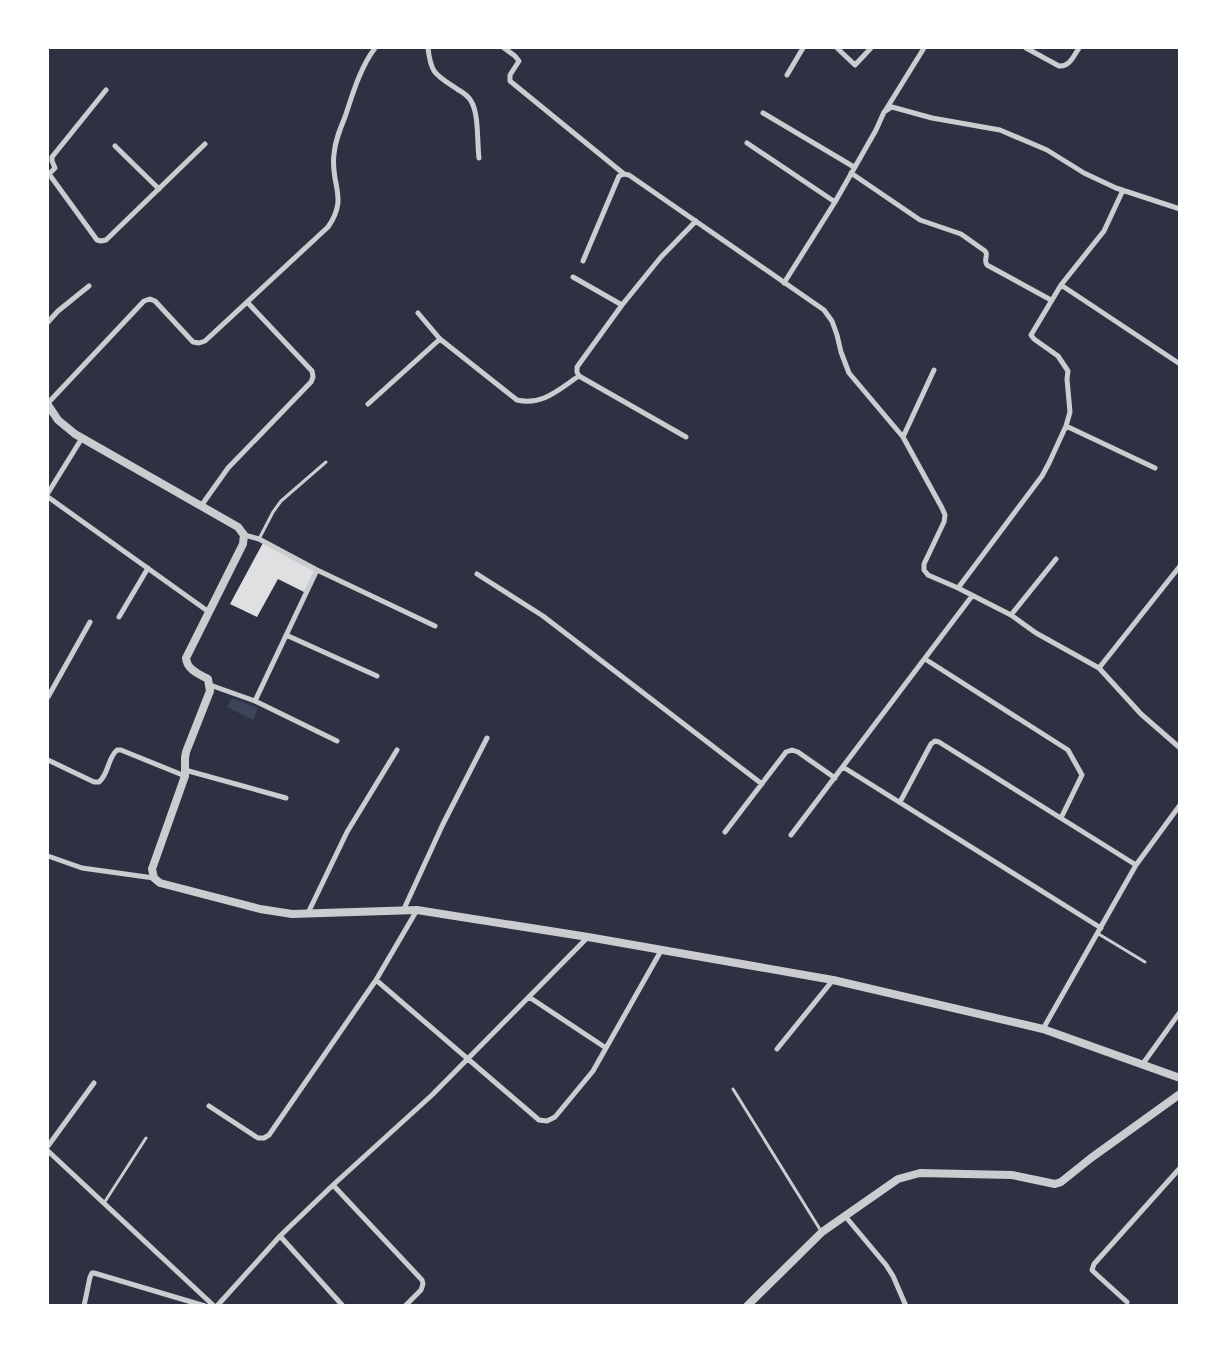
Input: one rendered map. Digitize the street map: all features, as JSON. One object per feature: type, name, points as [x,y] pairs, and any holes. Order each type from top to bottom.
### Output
[{"type":"street","points":[[375,48],[363,66],[358,78],[336,142],[333,160],[339,200],[333,219],[328,227],[248,303],[199,344],[193,342],[155,301],[150,299],[144,301],[48,404],[58,420],[82,438],[238,527],[244,535],[259,539],[317,570],[435,626]]},
{"type":"street","points":[[428,48],[430,62],[436,75],[465,94],[471,99],[475,107],[479,158]]},
{"type":"street","points":[[504,48],[515,56],[518,61],[510,74],[510,81],[624,174],[629,175],[824,310],[832,322],[849,373],[903,437],[945,514],[944,522],[924,564],[924,570],[928,575],[1011,615],[1036,633],[1099,668],[1141,714],[1180,748]]},
{"type":"street","points":[[787,75],[803,48]]},
{"type":"street","points":[[837,48],[856,65],[871,48]]},
{"type":"street","points":[[784,283],[835,202],[884,112],[924,48]]},
{"type":"street","points":[[1026,48],[1064,67],[1079,48]]},
{"type":"street","points":[[106,90],[52,157],[55,168],[48,174],[97,240],[106,240],[205,144]]},
{"type":"street","points":[[884,112],[892,107],[932,118],[1000,130],[1047,150],[1084,173],[1123,190],[1180,209]]},
{"type":"street","points":[[763,113],[854,167]]},
{"type":"street","points":[[747,143],[835,202]]},
{"type":"street","points":[[115,146],[158,189]]},
{"type":"street","points":[[851,173],[920,220],[961,234],[985,250],[987,265],[1052,300]]},
{"type":"street","points":[[582,261],[619,176],[624,174]]},
{"type":"street","points":[[958,588],[1042,476],[1066,426],[1070,412],[1068,371],[1058,356],[1031,335],[1060,285],[1104,231],[1123,190]]},
{"type":"street","points":[[686,437],[579,376],[577,367],[622,305],[661,256],[696,221]]},
{"type":"street","points":[[573,278],[622,305]]},
{"type":"street","points":[[1060,285],[1180,364]]},
{"type":"street","points":[[48,322],[58,311],[89,286]]},
{"type":"street","points":[[201,506],[228,468],[311,382],[313,377],[312,371],[248,303]]},
{"type":"street","points":[[418,313],[440,339],[517,400],[526,402],[544,399],[579,376]]},
{"type":"street","points":[[368,404],[440,339]]},
{"type":"street","points":[[903,437],[934,370]]},
{"type":"street","points":[[1066,426],[1156,468]]},
{"type":"street","points":[[82,438],[48,495],[209,612]]},
{"type":"street","points":[[154,878],[152,869],[185,773],[186,752],[210,691],[208,679],[190,669],[186,658],[243,544],[244,535]]},
{"type":"street","points":[[1011,615],[1056,559]]},
{"type":"street","points":[[1099,668],[1180,566]]},
{"type":"street","points":[[119,617],[148,568]]},
{"type":"street","points":[[255,701],[317,570]]},
{"type":"street","points":[[477,574],[543,616],[762,784]]},
{"type":"street","points":[[791,836],[972,596]]},
{"type":"street","points":[[48,697],[90,622]]},
{"type":"street","points":[[286,635],[377,676]]},
{"type":"street","points":[[924,659],[1068,750],[1082,775],[1061,818]]},
{"type":"street","points":[[210,685],[255,701],[337,741]]},
{"type":"street","points":[[403,911],[443,824],[487,738]]},
{"type":"street","points":[[900,802],[931,744],[935,741],[940,742],[1136,865]]},
{"type":"street","points":[[48,760],[94,782],[99,782],[104,778],[113,754],[117,750],[121,750],[185,773],[286,798]]},
{"type":"street","points":[[308,913],[347,832],[397,750]]},
{"type":"street","points":[[725,832],[786,752],[792,750],[798,752],[835,778]]},
{"type":"street","points":[[843,767],[1099,930]]},
{"type":"street","points":[[1043,1029],[1136,865],[1180,805]]},
{"type":"street","points":[[48,856],[82,868],[154,878],[160,883],[260,909],[292,914],[417,910],[662,949],[833,980],[1043,1029],[1180,1078]]},
{"type":"street","points":[[209,1106],[258,1138],[264,1138],[269,1134],[376,980],[417,910]]},
{"type":"street","points":[[48,1151],[215,1306],[280,1236],[333,1184],[432,1095],[588,937]]},
{"type":"street","points":[[376,980],[539,1120],[547,1121],[555,1117],[593,1071],[662,949]]},
{"type":"street","points":[[777,1049],[833,980]]},
{"type":"street","points":[[529,997],[606,1048]]},
{"type":"street","points":[[1142,1065],[1180,1012]]},
{"type":"street","points":[[48,1146],[94,1083]]},
{"type":"street","points":[[747,1306],[822,1232],[898,1179],[920,1173],[1012,1175],[1047,1183],[1061,1182],[1180,1094]]},
{"type":"street","points":[[1126,1302],[1092,1270],[1094,1264],[1180,1168]]},
{"type":"street","points":[[333,1184],[422,1280],[421,1290],[404,1306]]},
{"type":"street","points":[[845,1216],[886,1265],[906,1306]]},
{"type":"street","points":[[280,1236],[343,1306]]},
{"type":"street","points":[[84,1306],[90,1276],[94,1273],[205,1306]]},
{"type":"lane","points":[[259,539],[281,501],[326,462]]},
{"type":"lane","points":[[1099,930],[1145,962]]},
{"type":"lane","points":[[733,1090],[822,1232]]},
{"type":"lane","points":[[103,1204],[146,1138]]},
{"type":"shaded area","points":[[232,698],[258,708],[253,720],[227,707]]},
{"type":"building","points":[[264,541],[317,570],[306,593],[278,579],[257,617],[230,604]]}]
